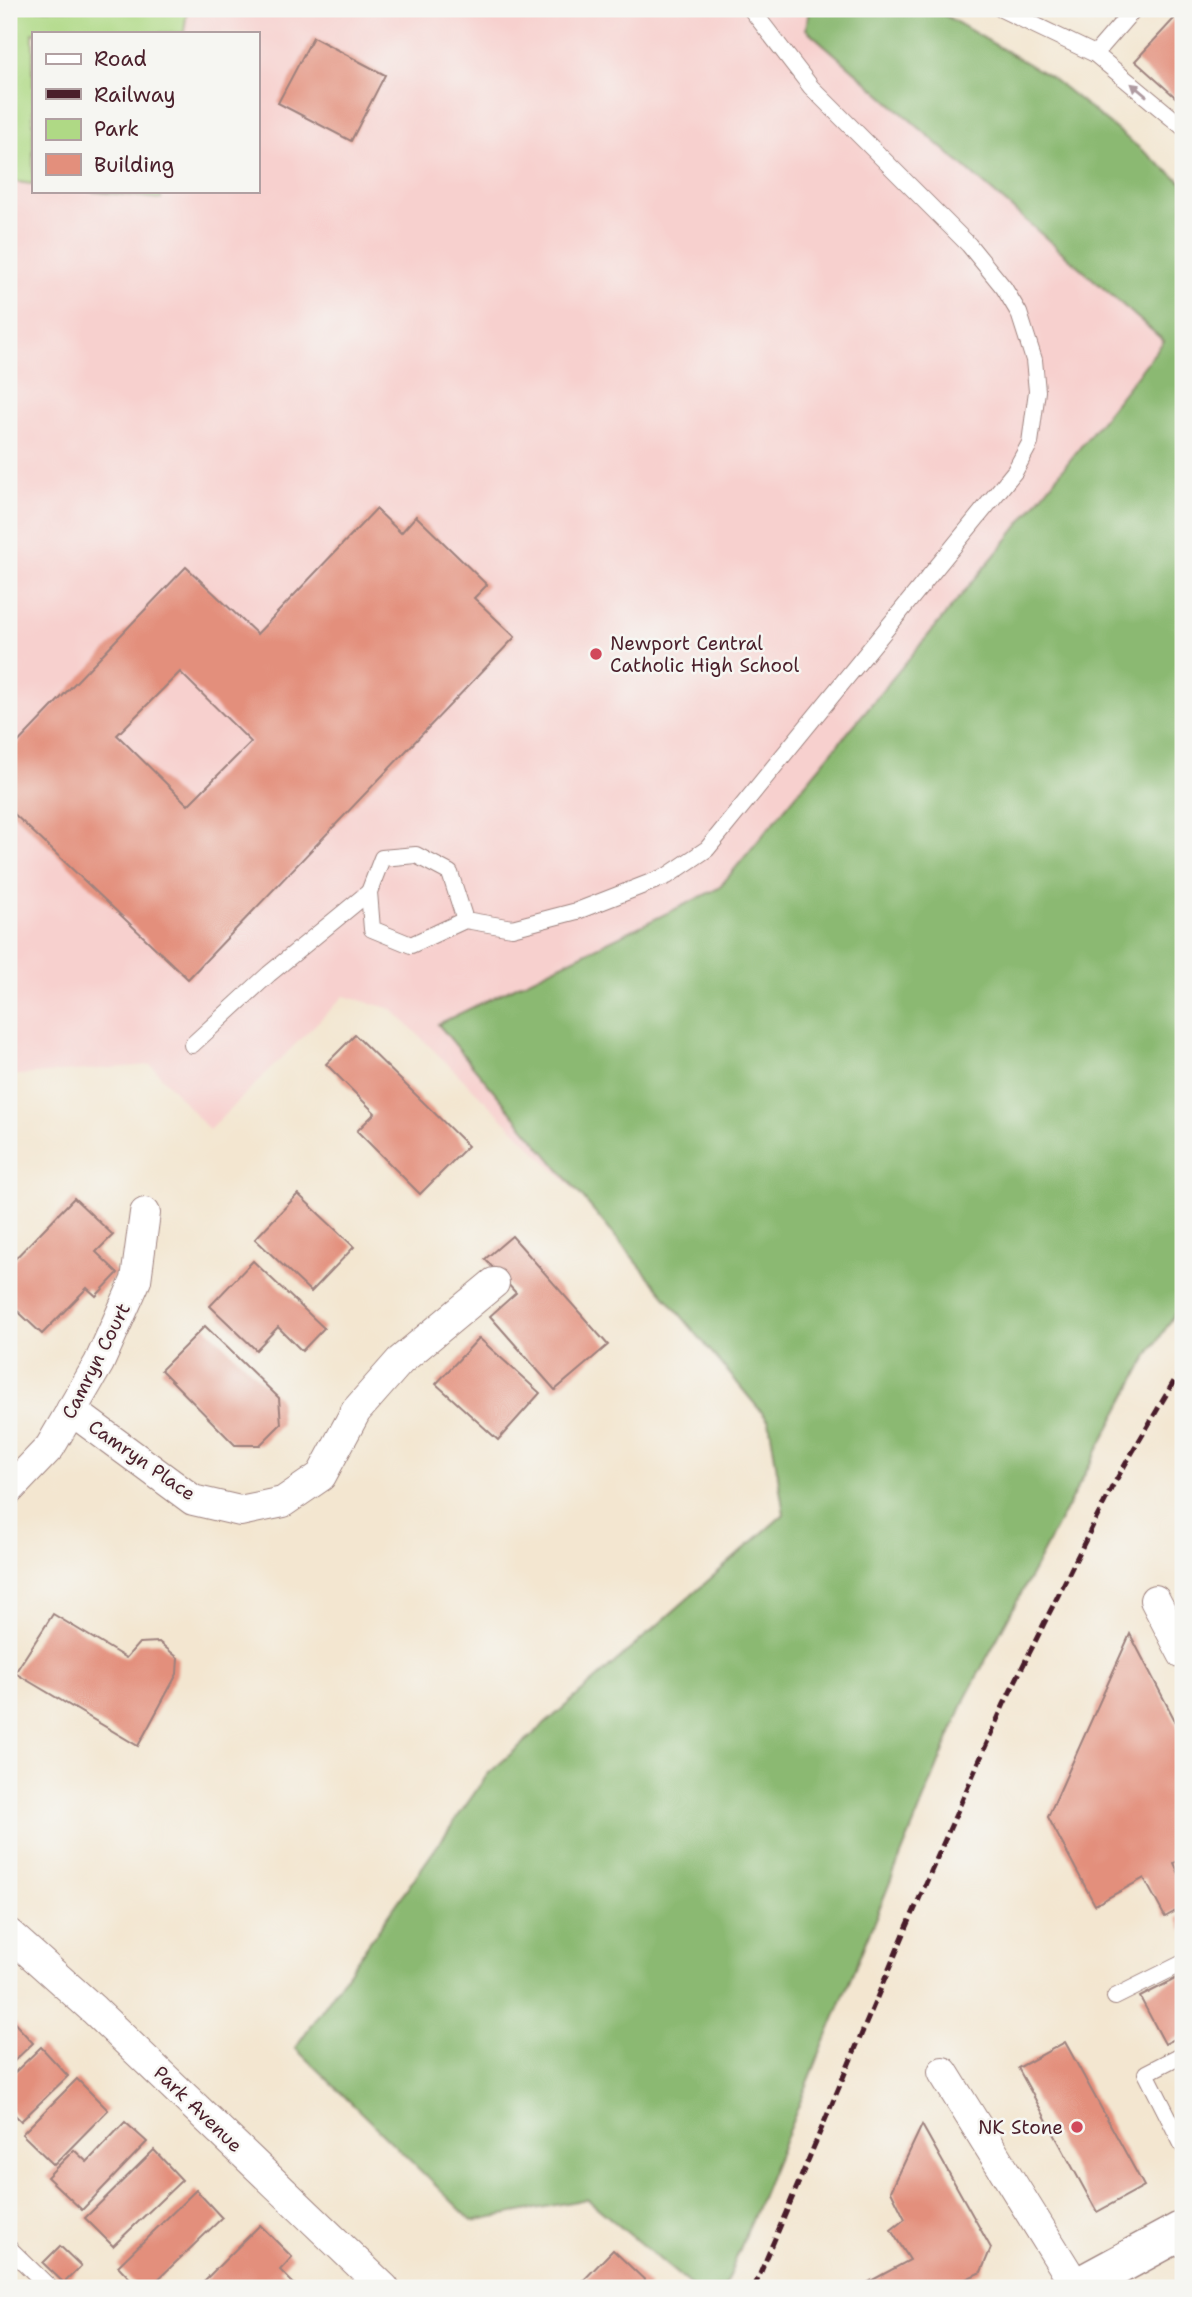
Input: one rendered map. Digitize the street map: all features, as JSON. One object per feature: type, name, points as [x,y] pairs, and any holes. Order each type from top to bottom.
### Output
[{"type":"main road","points":[[1076,2288],[1183,2230]]},
{"type":"street","name":"Camryn Court","points":[[9,1490],[50,1447],[99,1363],[136,1280],[145,1213]]},
{"type":"street","name":"Camryn Place","points":[[71,1410],[194,1500],[240,1511],[283,1502],[321,1476],[356,1411],[400,1361],[494,1283]]},
{"type":"street","points":[[1155,1600],[1183,1654]]},
{"type":"street","name":"Park Avenue","points":[[9,1934],[94,2010],[384,2288]]},
{"type":"street","points":[[943,2072],[1076,2288]]},
{"type":"lane","points":[[465,920],[450,873],[416,855],[382,858],[369,892],[372,929],[411,945],[465,920],[512,928],[554,918],[667,876],[707,849],[1015,471],[1030,443],[1037,391],[1034,360],[1019,313],[1004,288],[969,245],[811,87],[751,9]]},
{"type":"lane","points":[[1001,9],[1095,54],[1183,127]]},
{"type":"lane","points":[[1095,54],[1134,9]]},
{"type":"lane","points":[[192,1045],[299,949],[369,892]]},
{"type":"lane","points":[[1115,1997],[1183,1963]]},
{"type":"lane","points":[[1183,2054],[1146,2073],[1178,2122],[1183,2146]]},
{"type":"lane","points":[[9,2248],[50,2288]]},
{"type":"shaded area","name":"Newport Central Catholic High School","points":[[9,9],[826,9],[1183,312],[985,1597],[392,1009],[344,996],[209,1130],[151,1065],[9,1076]]},
{"type":"green space","points":[[9,9],[187,9],[184,32],[32,32],[32,184],[9,181]]},
{"type":"green space","points":[[809,9],[934,9],[1052,78],[1183,183],[1183,1302],[1147,1357],[965,1699],[724,2288],[694,2288],[587,2199],[472,2221],[295,2048],[488,1774],[784,1514],[769,1421],[438,1024],[719,888],[1003,545],[1164,341],[806,29]]},
{"type":"green space","points":[[98,192],[162,192],[161,199]]},
{"type":"building","points":[[1183,9],[1183,104],[1135,61]]},
{"type":"building","points":[[313,37],[385,75],[351,141],[278,103]]},
{"type":"building","points":[[376,509],[401,533],[416,516],[487,585],[474,598],[515,637],[188,979],[9,809],[9,752],[186,567],[257,634]],"holes":[[[180,672],[251,742],[188,805],[117,735]]]},
{"type":"building","points":[[355,1035],[468,1146],[420,1194],[357,1131],[375,1113],[326,1064]]},
{"type":"building","points":[[298,1194],[354,1247],[311,1292],[255,1239]]},
{"type":"building","points":[[74,1198],[113,1235],[96,1252],[118,1273],[96,1296],[87,1288],[42,1334],[9,1303],[9,1265]]},
{"type":"building","points":[[512,1236],[608,1345],[555,1390],[490,1316],[516,1293],[485,1259]]},
{"type":"building","points":[[253,1261],[324,1328],[302,1351],[278,1327],[256,1350],[210,1306]]},
{"type":"building","points":[[205,1326],[279,1398],[281,1424],[260,1445],[235,1445],[161,1370]]},
{"type":"building","points":[[479,1338],[540,1393],[498,1440],[436,1384]]},
{"type":"building","points":[[53,1614],[126,1658],[139,1643],[159,1642],[178,1658],[177,1674],[138,1746],[15,1673]]},
{"type":"building","points":[[1130,1634],[1183,1736],[1183,1859],[1174,1863],[1183,1882],[1183,1907],[1165,1917],[1144,1878],[1095,1905],[1048,1817]]},
{"type":"building","points":[[1183,1915],[1183,1931],[1177,1918]]},
{"type":"building","points":[[1183,1975],[1183,2035],[1165,2044],[1140,1997]]},
{"type":"building","points":[[9,2017],[33,2043],[9,2066]]},
{"type":"building","points":[[1065,2042],[1144,2186],[1097,2212],[1018,2068]]},
{"type":"building","points":[[41,2047],[68,2076],[21,2121],[9,2109],[9,2078]]},
{"type":"building","points":[[77,2079],[108,2110],[54,2165],[22,2134]]},
{"type":"building","points":[[125,2122],[147,2142],[82,2210],[47,2177],[74,2150],[87,2162]]},
{"type":"building","points":[[922,2125],[991,2248],[981,2272],[947,2288],[870,2288],[867,2283],[910,2260],[891,2230],[905,2219],[891,2191]]},
{"type":"building","points":[[154,2150],[182,2180],[113,2246],[85,2218]]},
{"type":"building","points":[[196,2190],[222,2218],[149,2288],[139,2288],[118,2266]]},
{"type":"building","points":[[260,2225],[292,2257],[280,2270],[298,2288],[197,2288]]},
{"type":"building","points":[[60,2246],[81,2266],[64,2283],[43,2263]]},
{"type":"building","points":[[613,2250],[650,2285],[647,2288],[576,2288]]},
{"type":"railway","points":[[754,2288],[1004,1704],[1112,1487],[1183,1366]]},
{"type":"place","name":"Newport Central Catholic High School","points":[[596,654]]},
{"type":"place","name":"NK Stone","points":[[1077,2127]]}]
